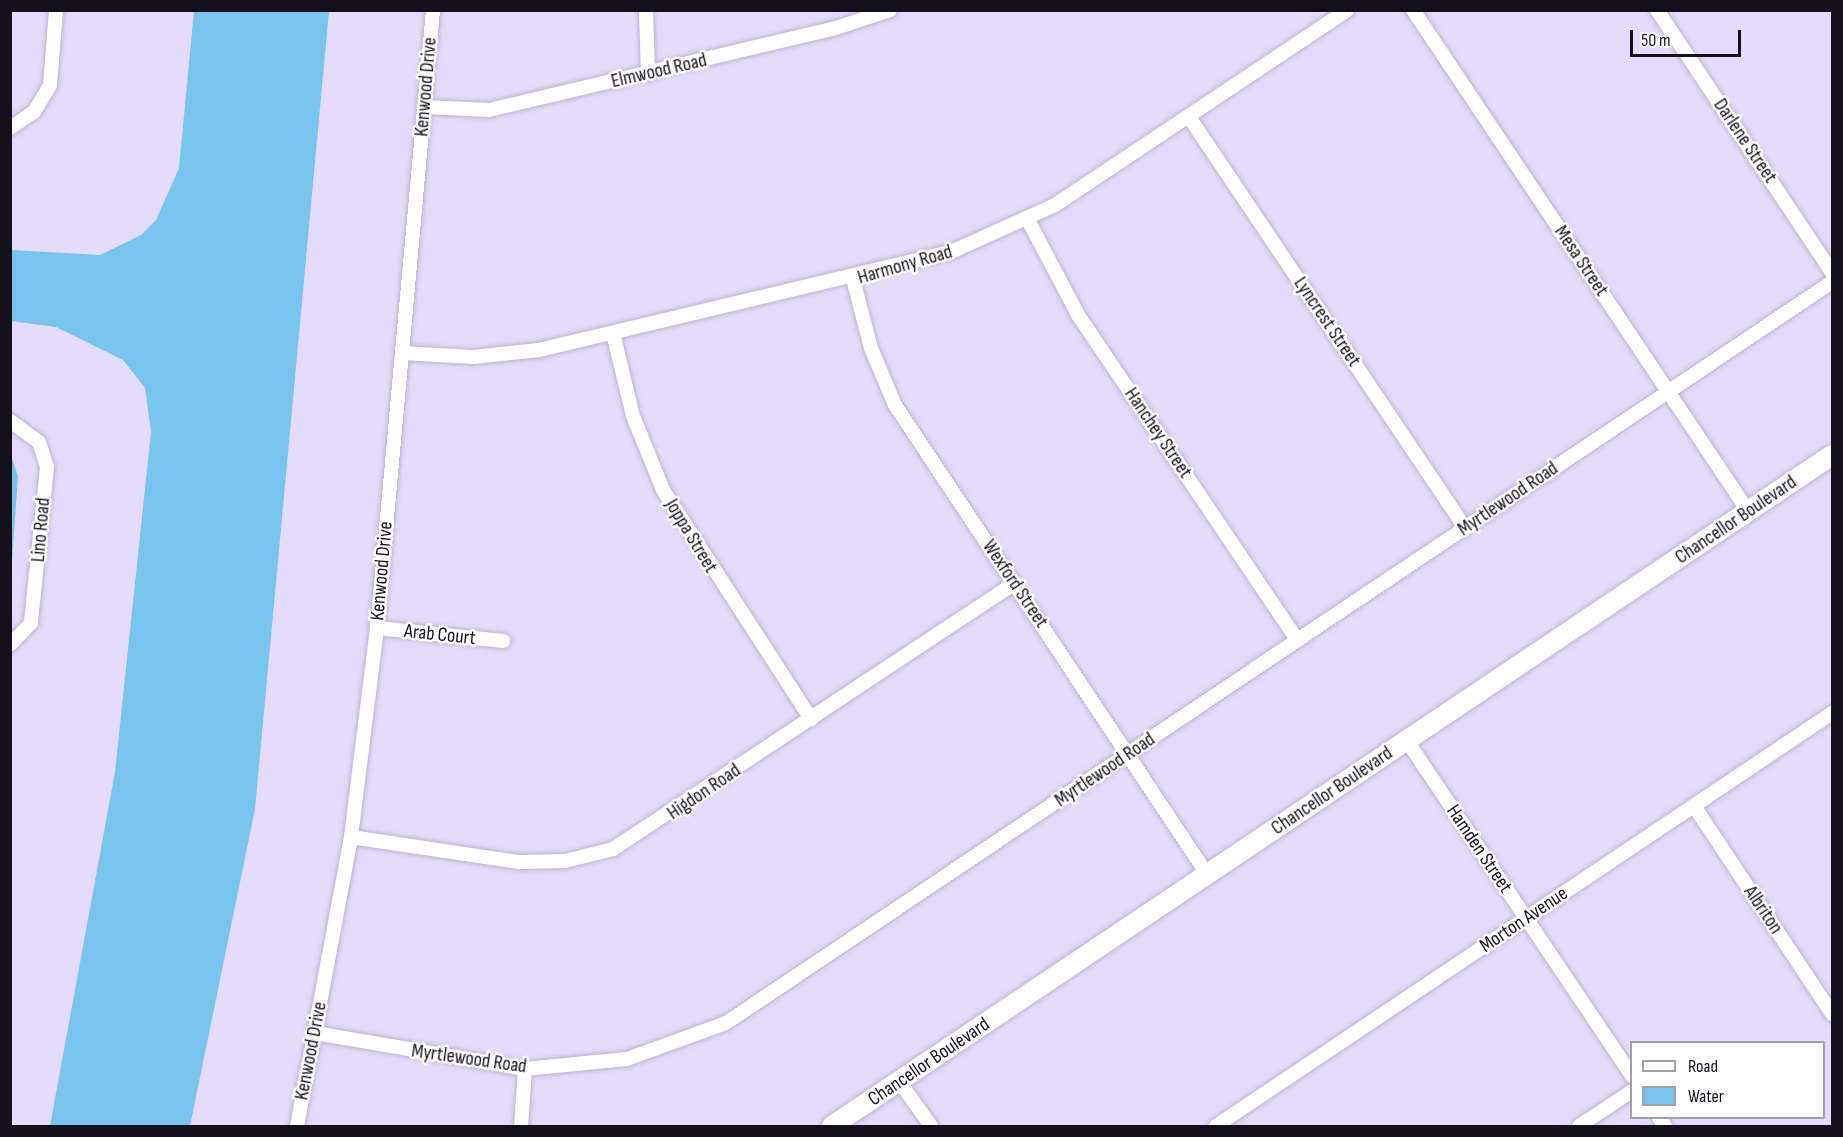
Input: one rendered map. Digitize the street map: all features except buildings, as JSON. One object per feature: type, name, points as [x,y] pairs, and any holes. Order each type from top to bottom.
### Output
[{"type":"street","points":[[10,128],[40,105],[51,74],[56,10]]},
{"type":"street","name":"Kenwood Drive","points":[[297,1126],[351,837],[377,628],[434,10]]},
{"type":"street","points":[[646,10],[648,73]]},
{"type":"street","name":"Elmwood Road","points":[[424,107],[479,112],[648,73],[890,10]]},
{"type":"street","name":"Harmony Road","points":[[402,353],[499,356],[853,279],[951,252],[1029,220],[1189,117],[1347,10]]},
{"type":"street","name":"Mesa Street","points":[[1413,10],[1748,511]]},
{"type":"street","name":"Darlene Street","points":[[1658,10],[1833,272]]},
{"type":"street","name":"Lyncrest Street","points":[[1189,117],[1465,528]]},
{"type":"street","name":"Hanchey Street","points":[[1029,220],[1078,315],[1297,640]]},
{"type":"street","name":"Wexford Street","points":[[853,279],[885,386],[1207,874]]},
{"type":"street","name":"Myrtlewood Road","points":[[315,1033],[525,1069],[627,1059],[726,1023],[1833,282]]},
{"type":"street","name":"Joppa Street","points":[[613,333],[633,416],[663,490],[811,719]]},
{"type":"street","name":"Lino Road","points":[[10,421],[39,442],[47,467],[31,622],[10,645]]},
{"type":"street","name":"Chancellor Boulevard","points":[[832,1126],[1833,455]]},
{"type":"street","name":"Higdon Road","points":[[351,837],[519,862],[583,858],[643,834],[1015,583]]},
{"type":"street","name":"Arab Court","points":[[377,628],[502,641]]},
{"type":"street","name":"Morton Avenue","points":[[1216,1126],[1833,713]]},
{"type":"street","name":"Hamden Street","points":[[1407,741],[1630,1073]]},
{"type":"street","name":"Albriton","points":[[1694,806],[1833,1014]]},
{"type":"street","points":[[521,1126],[525,1069]]},
{"type":"street","points":[[899,1081],[931,1126]]},
{"type":"street","points":[[1579,1126],[1630,1092]]},
{"type":"water","points":[[194,11],[329,11],[255,809],[190,1126],[50,1126],[115,772],[151,432],[145,388],[123,360],[56,327],[11,321],[11,250],[100,255],[141,235],[156,220],[179,168]]},
{"type":"water","points":[[11,456],[18,476],[11,576]]}]
